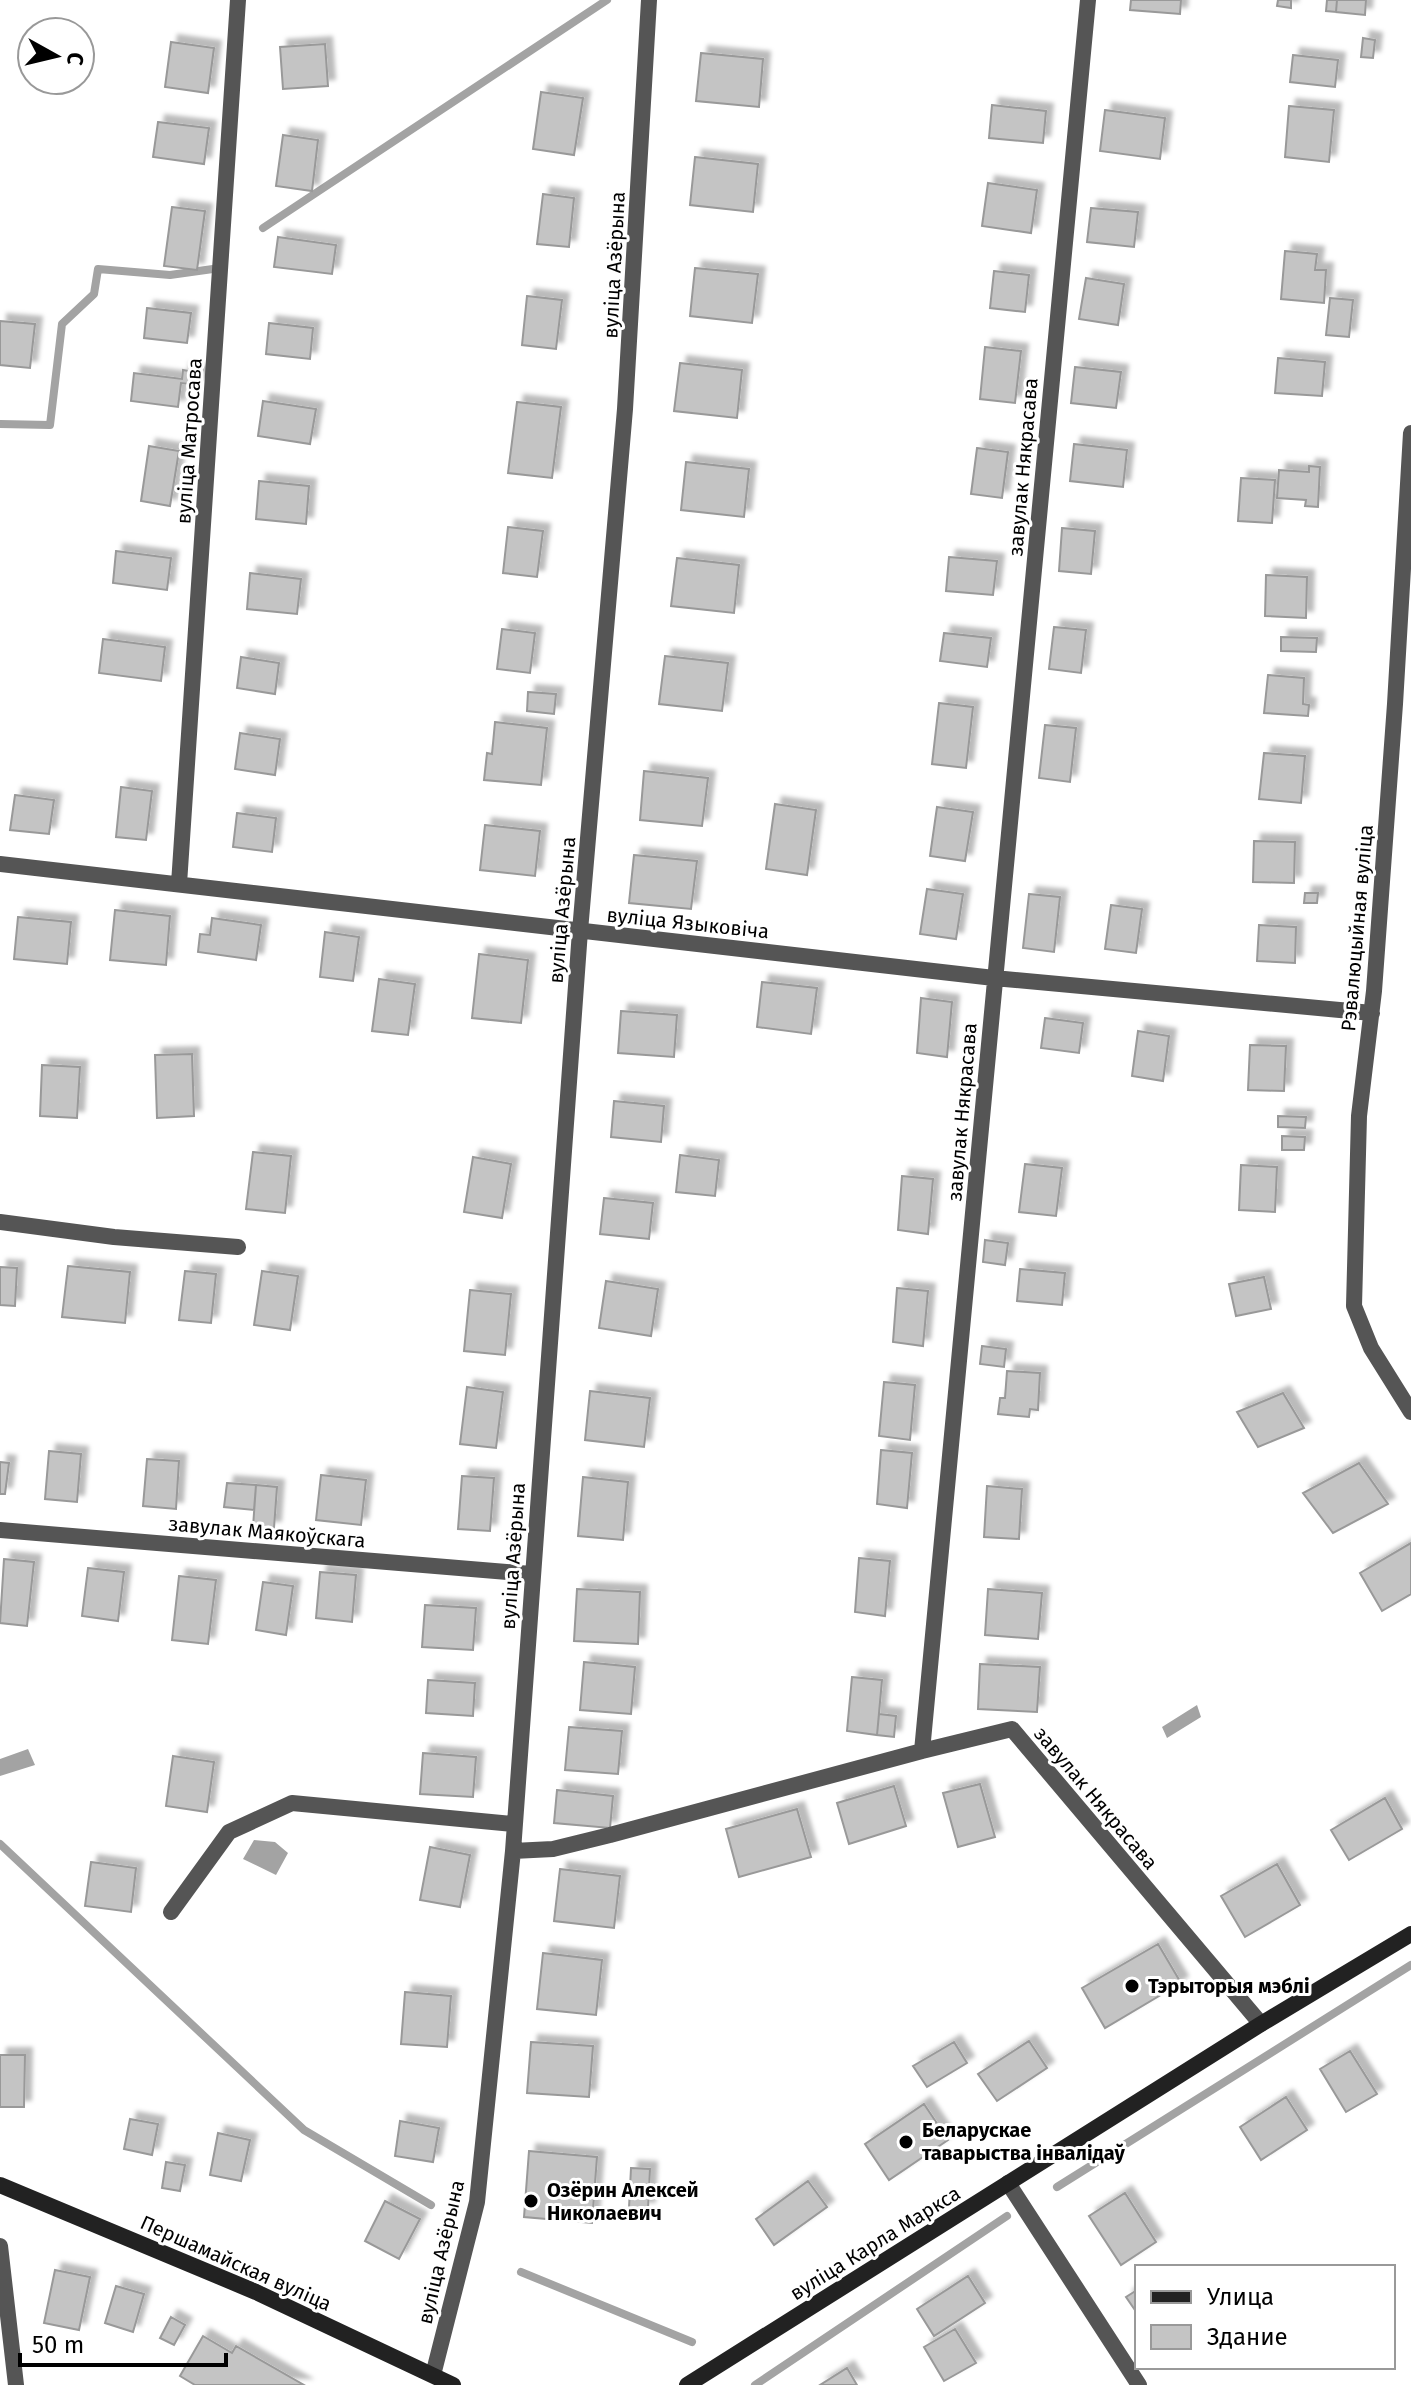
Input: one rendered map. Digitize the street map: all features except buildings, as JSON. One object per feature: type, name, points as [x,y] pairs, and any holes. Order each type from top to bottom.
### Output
[{"type":"main road","name":"вуліца Карла Маркса","points":[[687,2385],[1261,2024],[1411,1934]]},
{"type":"main road","name":"Першамайская вуліца","points":[[0,2185],[256,2292],[453,2385]]},
{"type":"street","name":"вуліца Матросава","points":[[179,884],[238,0]]},
{"type":"street","name":"вуліца Азёрына","points":[[433,2375],[477,2202],[513,1851],[580,931],[625,409],[649,0]]},
{"type":"street","name":"завулак Някрасава","points":[[1088,0],[922,1751],[1012,1729],[1261,2024]]},
{"type":"street","name":"Рэвалюцыйная вуліца","points":[[1411,433],[1372,1013],[1359,1116],[1354,1306],[1371,1348],[1411,1412]]},
{"type":"street","name":"вуліца Языковіча","points":[[0,864],[994,978],[1372,1013]]},
{"type":"street","points":[[0,1222],[114,1237],[238,1247]]},
{"type":"street","name":"завулак Маякоўскага","points":[[0,1530],[531,1574]]},
{"type":"street","points":[[513,1851],[553,1849],[922,1751]]},
{"type":"street","points":[[171,1912],[229,1832],[292,1803],[513,1824]]},
{"type":"street","points":[[1008,2183],[1139,2385]]},
{"type":"street","points":[[0,2246],[16,2385]]},
{"type":"shaded area","points":[[1197,1705],[1201,1717],[1167,1738],[1162,1727]]},
{"type":"shaded area","points":[[28,1749],[35,1765],[0,1776],[0,1759]]},
{"type":"shaded area","points":[[254,1840],[275,1842],[288,1853],[276,1875],[243,1859]]},
{"type":"waterway","points":[[263,228],[607,0]]},
{"type":"waterway","points":[[0,424],[50,425],[62,324],[94,294],[98,269],[170,275],[220,268],[220,265]]},
{"type":"waterway","points":[[0,1844],[304,2130],[431,2205]]},
{"type":"waterway","points":[[1057,2187],[1411,1965]]},
{"type":"waterway","points":[[755,2385],[1007,2216]]},
{"type":"waterway","points":[[521,2272],[692,2342]]},
{"type":"place","name":"Тэрыторыя мэблі","points":[[1132,1986]]},
{"type":"place","name":"Беларускае таварыства інвалідаў","points":[[906,2142]]},
{"type":"place","name":"Озёрин Алексей Николаевич","points":[[531,2201]]}]
